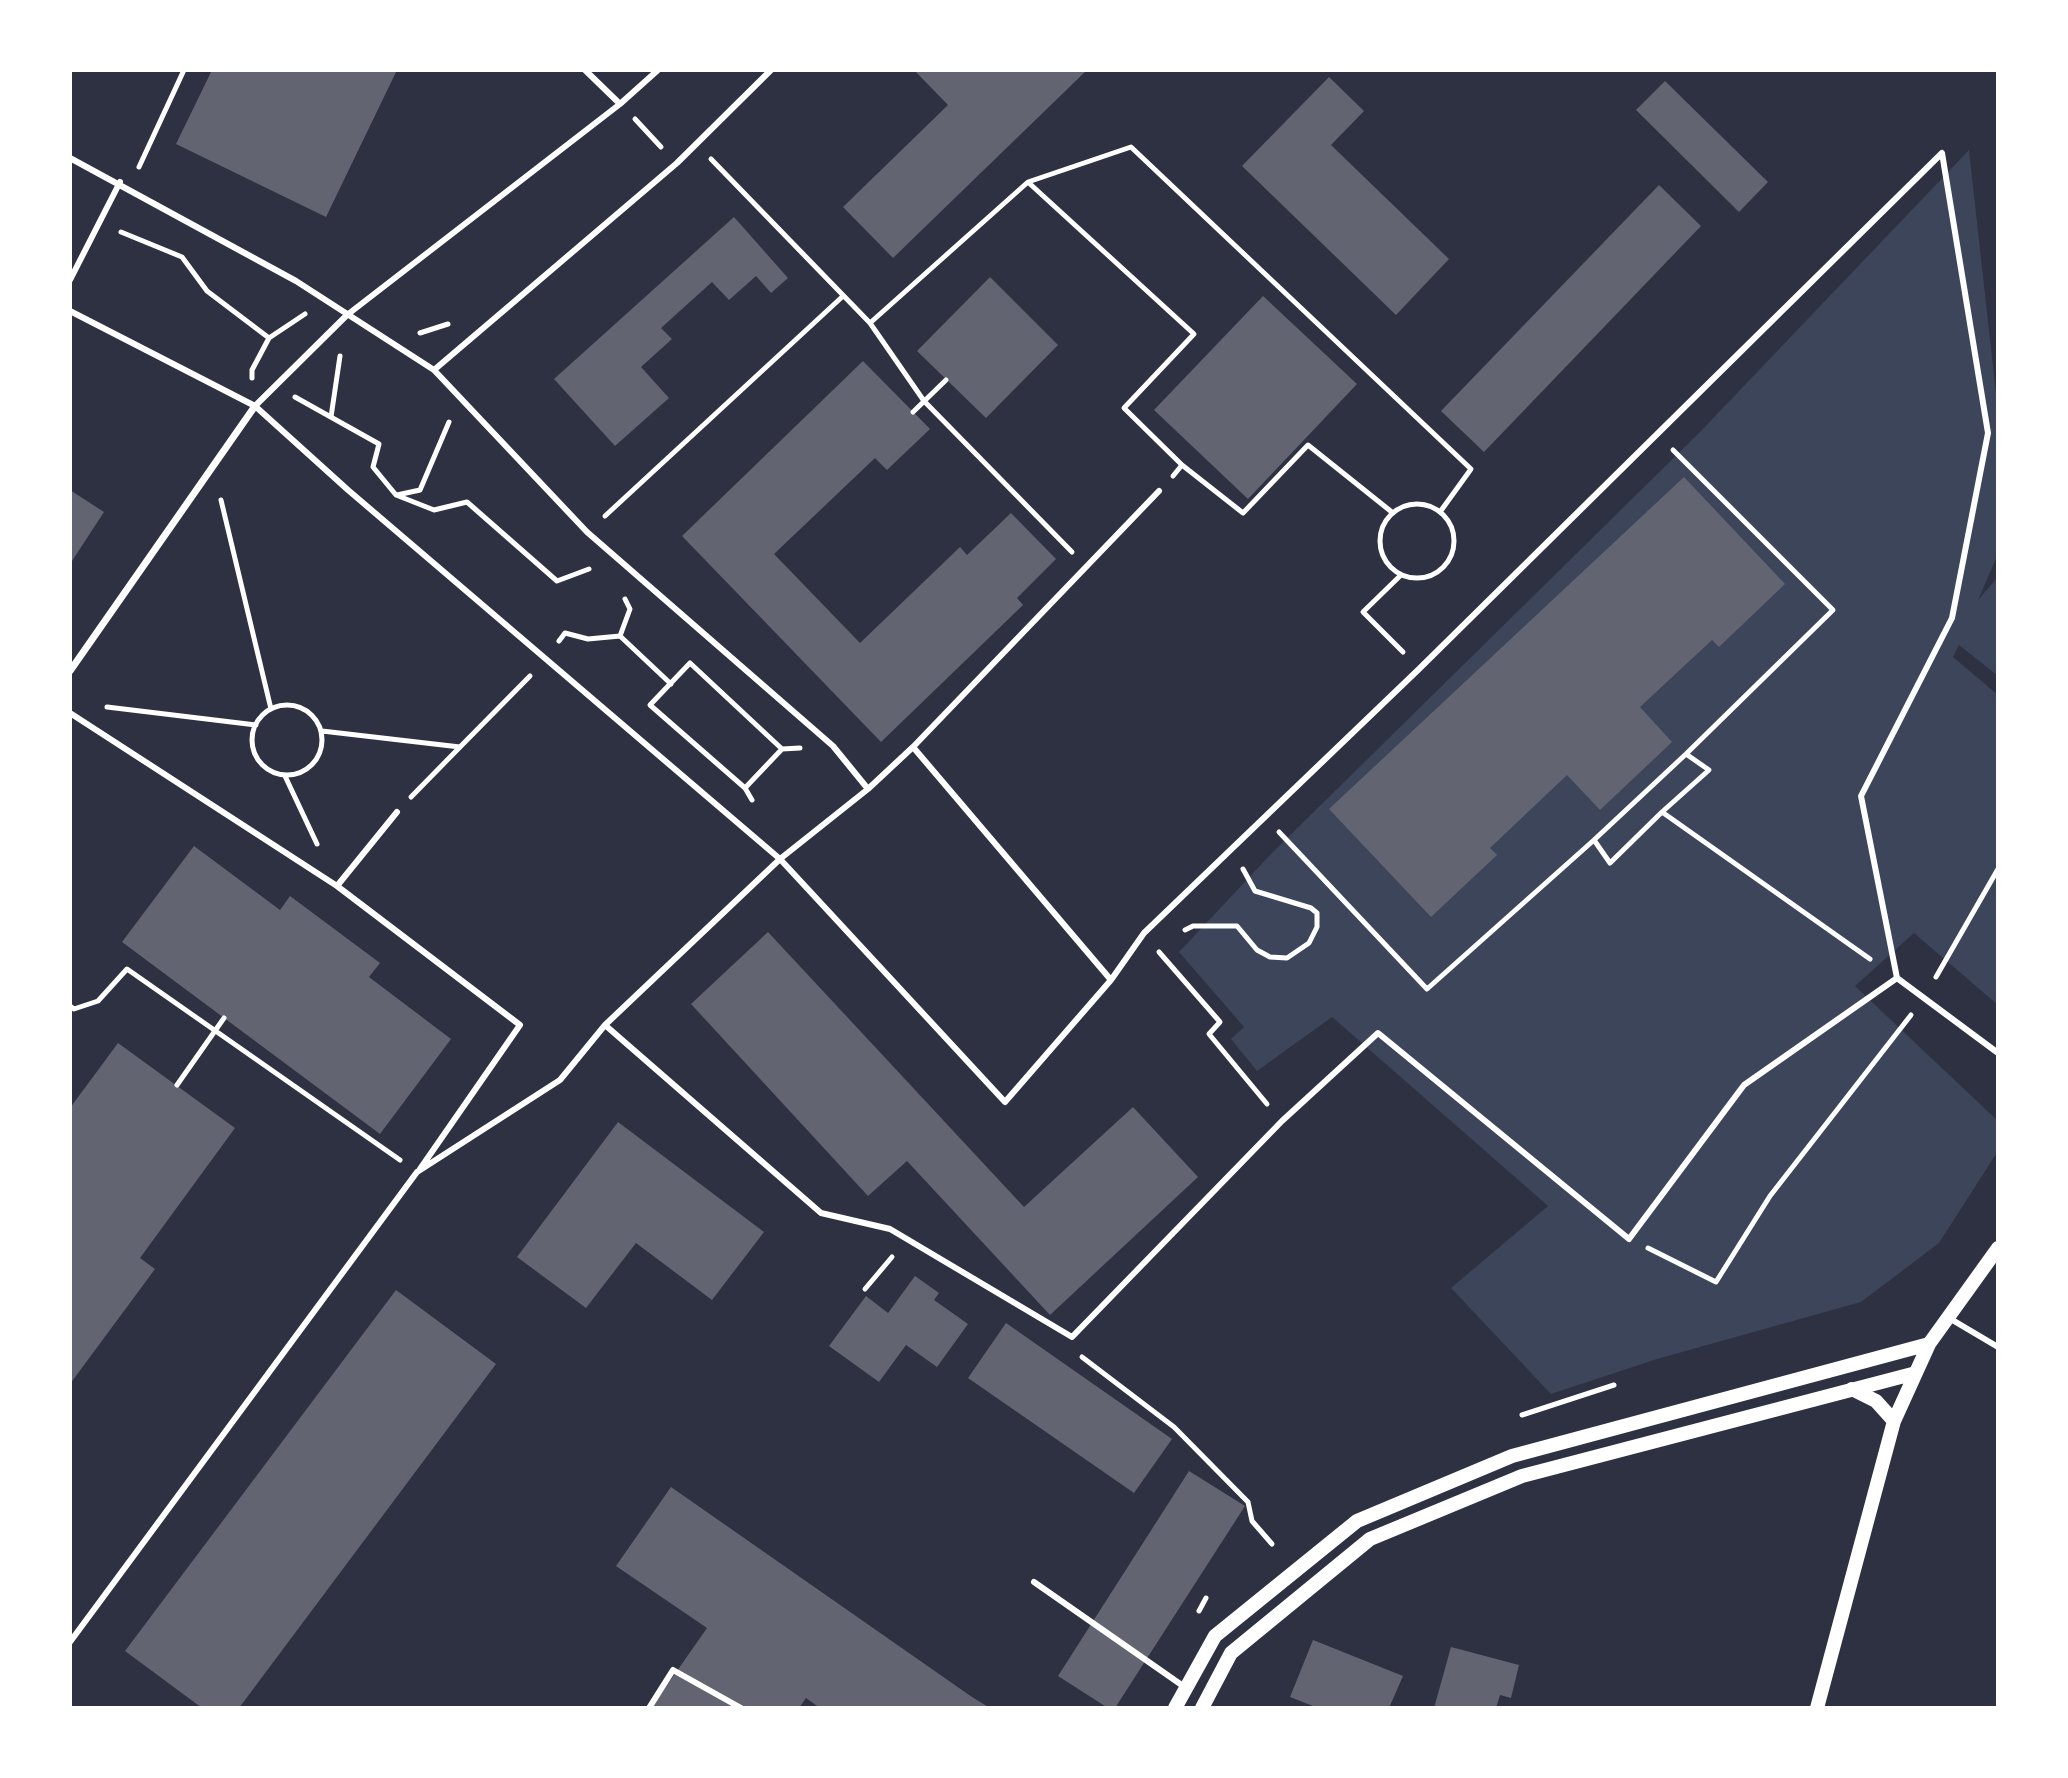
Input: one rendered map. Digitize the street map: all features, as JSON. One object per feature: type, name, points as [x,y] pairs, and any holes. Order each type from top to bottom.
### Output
[{"type":"street","points":[[70,671],[255,406]]},
{"type":"street","points":[[1817,1708],[1894,1421],[1929,1344],[1998,1248]]},
{"type":"street","points":[[1175,1708],[1215,1636],[1357,1521],[1512,1456],[1929,1344]]},
{"type":"street","points":[[1202,1708],[1231,1653],[1370,1539],[1522,1476],[1916,1373]]},
{"type":"street","points":[[1852,1389],[1876,1401],[1894,1421]]},
{"type":"lane","points":[[585,70],[620,104]]},
{"type":"lane","points":[[255,406],[347,315],[620,104],[658,70]]},
{"type":"lane","points":[[434,370],[677,163],[771,70]]},
{"type":"lane","points":[[70,311],[255,406],[348,490],[780,859],[1005,1102],[1111,980],[1144,933],[1419,669],[1942,153],[1988,433],[1952,618],[1861,796],[1897,978],[1998,1053]]},
{"type":"lane","points":[[70,158],[129,187],[325,300],[434,370],[587,532],[833,746],[868,789]]},
{"type":"lane","points":[[70,280],[120,182]]},
{"type":"lane","points":[[417,1172],[560,1080],[605,1025],[780,859],[868,789],[913,747],[1159,491]]},
{"type":"lane","points":[[70,713],[337,886],[520,1025],[417,1172],[70,1642]]},
{"type":"lane","points":[[913,747],[1111,980]]},
{"type":"lane","points":[[337,886],[397,812]]},
{"type":"lane","points":[[605,1025],[821,1213],[890,1229],[1072,1337],[1282,1121],[1378,1033],[1629,1239],[1744,1085],[1897,978]]},
{"type":"lane","points":[[1948,1318],[1998,1347]]},
{"type":"lane","points":[[1034,1582],[1186,1688]]},
{"type":"lane","points":[[649,1708],[673,1670],[741,1708]]},
{"type":"path","points":[[129,187],[184,70]]},
{"type":"path","points":[[620,104],[677,163]]},
{"type":"path","points":[[696,144],[870,323],[924,401],[1087,567]]},
{"type":"path","points":[[870,323],[1028,182],[1131,147],[1471,469],[1440,512]]},
{"type":"path","points":[[1028,182],[1194,334],[1124,408],[1182,465],[1243,513],[1308,445],[1393,513]]},
{"type":"path","points":[[103,215],[123,234],[182,257],[207,291],[269,338]]},
{"type":"path","points":[[587,532],[842,297]]},
{"type":"path","points":[[255,406],[252,370],[269,338],[325,300]]},
{"type":"path","points":[[331,417],[347,315]]},
{"type":"path","points":[[913,412],[946,380]]},
{"type":"path","points":[[275,386],[379,444],[373,467],[396,495]]},
{"type":"path","points":[[396,495],[420,490],[447,435],[456,393]]},
{"type":"path","points":[[1266,818],[1427,989],[1594,840],[1833,610],[1657,435]]},
{"type":"path","points":[[1159,491],[1182,465]]},
{"type":"path","points":[[213,467],[271,709]]},
{"type":"path","points":[[348,490],[396,495],[434,510],[467,502],[557,581],[586,567],[597,573]]},
{"type":"path","points":[[1417,504],[1440,512],[1449,521],[1454,544],[1445,565],[1425,577],[1401,575],[1384,558],[1380,546],[1385,522],[1393,513],[1417,504]]},
{"type":"path","points":[[1401,575],[1363,612],[1419,669]]},
{"type":"path","points":[[620,636],[630,609],[624,596]]},
{"type":"path","points":[[397,812],[547,658],[565,633],[588,639],[620,636],[671,684]]},
{"type":"path","points":[[752,802],[745,788],[650,705],[690,663],[782,749]]},
{"type":"path","points":[[281,705],[302,707],[311,713],[322,731],[321,753],[307,770],[285,776],[274,774],[256,758],[252,748],[256,725],[271,709],[281,705]]},
{"type":"path","points":[[101,706],[256,725]]},
{"type":"path","points":[[322,731],[460,747]]},
{"type":"path","points":[[745,788],[782,749],[833,746]]},
{"type":"path","points":[[1594,840],[1610,863],[1709,770],[1686,754]]},
{"type":"path","points":[[285,776],[337,886]]},
{"type":"path","points":[[1662,812],[1897,978]]},
{"type":"path","points":[[1153,945],[1193,926],[1237,926],[1257,950],[1270,957],[1287,958],[1309,943],[1317,927],[1317,913],[1311,908],[1255,891],[1231,852]]},
{"type":"path","points":[[1629,1239],[1716,1282],[1770,1196],[1924,999],[1998,869]]},
{"type":"path","points":[[1144,933],[1220,1022],[1209,1034],[1282,1121]]},
{"type":"path","points":[[70,1006],[74,1009],[98,1001],[127,969],[417,1172]]},
{"type":"path","points":[[177,1085],[224,1018]]},
{"type":"path","points":[[865,1289],[884,1262],[895,1255],[903,1256]]},
{"type":"path","points":[[1078,1355],[1174,1427],[1248,1502],[1252,1521],[1272,1544]]},
{"type":"path","points":[[1522,1415],[1614,1385]]},
{"type":"shaded area","points":[[1969,150],[1998,411],[1998,554],[1978,600],[1998,577],[1998,676],[1959,645],[1953,657],[1998,695],[1998,1005],[1914,933],[1855,986],[1998,1121],[1998,1151],[1939,1243],[1861,1302],[1657,1359],[1551,1394],[1451,1288],[1548,1206],[1332,1017],[1257,1071],[1231,1039],[1244,1027],[1179,952],[1272,853],[1699,433]]},
{"type":"building","points":[[212,70],[397,70],[326,217],[176,144]]},
{"type":"building","points":[[914,70],[1087,70],[893,258],[843,207],[948,105]]},
{"type":"building","points":[[1329,77],[1364,111],[1331,145],[1449,259],[1396,315],[1242,166]]},
{"type":"building","points":[[1665,81],[1768,182],[1739,212],[1636,110]]},
{"type":"building","points":[[1659,185],[1701,226],[1484,452],[1441,411]]},
{"type":"building","points":[[734,217],[788,278],[771,293],[756,276],[729,300],[712,282],[661,328],[672,339],[641,367],[669,398],[615,446],[554,379]]},
{"type":"building","points":[[990,277],[1058,345],[986,418],[917,351]]},
{"type":"building","points":[[1263,296],[1357,384],[1248,499],[1154,410]]},
{"type":"building","points":[[863,361],[930,429],[887,470],[875,458],[774,554],[860,643],[960,547],[967,555],[1011,513],[1056,559],[1017,598],[1023,605],[881,742],[682,536]]},
{"type":"building","points":[[1684,477],[1785,584],[1719,647],[1712,640],[1640,707],[1672,742],[1600,810],[1567,775],[1490,848],[1497,855],[1431,917],[1329,809]]},
{"type":"building","points":[[70,490],[104,512],[70,564]]},
{"type":"building","points":[[194,846],[280,910],[290,896],[380,963],[369,977],[451,1039],[380,1134],[122,942]]},
{"type":"building","points":[[768,932],[1024,1207],[1133,1107],[1198,1177],[1050,1315],[907,1161],[868,1196],[691,1004]]},
{"type":"building","points":[[118,1043],[235,1128],[140,1258],[155,1269],[70,1384],[70,1108]]},
{"type":"building","points":[[618,1122],[764,1232],[712,1300],[636,1243],[586,1308],[517,1257]]},
{"type":"building","points":[[915,1276],[939,1293],[934,1300],[968,1324],[937,1367],[906,1345],[879,1382],[829,1346],[866,1296],[888,1313]]},
{"type":"building","points":[[396,1290],[496,1364],[239,1708],[202,1708],[125,1651]]},
{"type":"building","points":[[1006,1323],[1172,1439],[1134,1493],[968,1378]]},
{"type":"building","points":[[1189,1471],[1245,1506],[1115,1708],[1108,1708],[1058,1676]]},
{"type":"building","points":[[671,1487],[990,1708],[820,1708],[806,1698],[799,1708],[651,1708],[707,1628],[616,1566]]},
{"type":"building","points":[[1313,1640],[1403,1676],[1389,1708],[1318,1708],[1290,1697]]},
{"type":"building","points":[[1451,1647],[1519,1665],[1511,1698],[1500,1695],[1496,1708],[1434,1708]]}]
